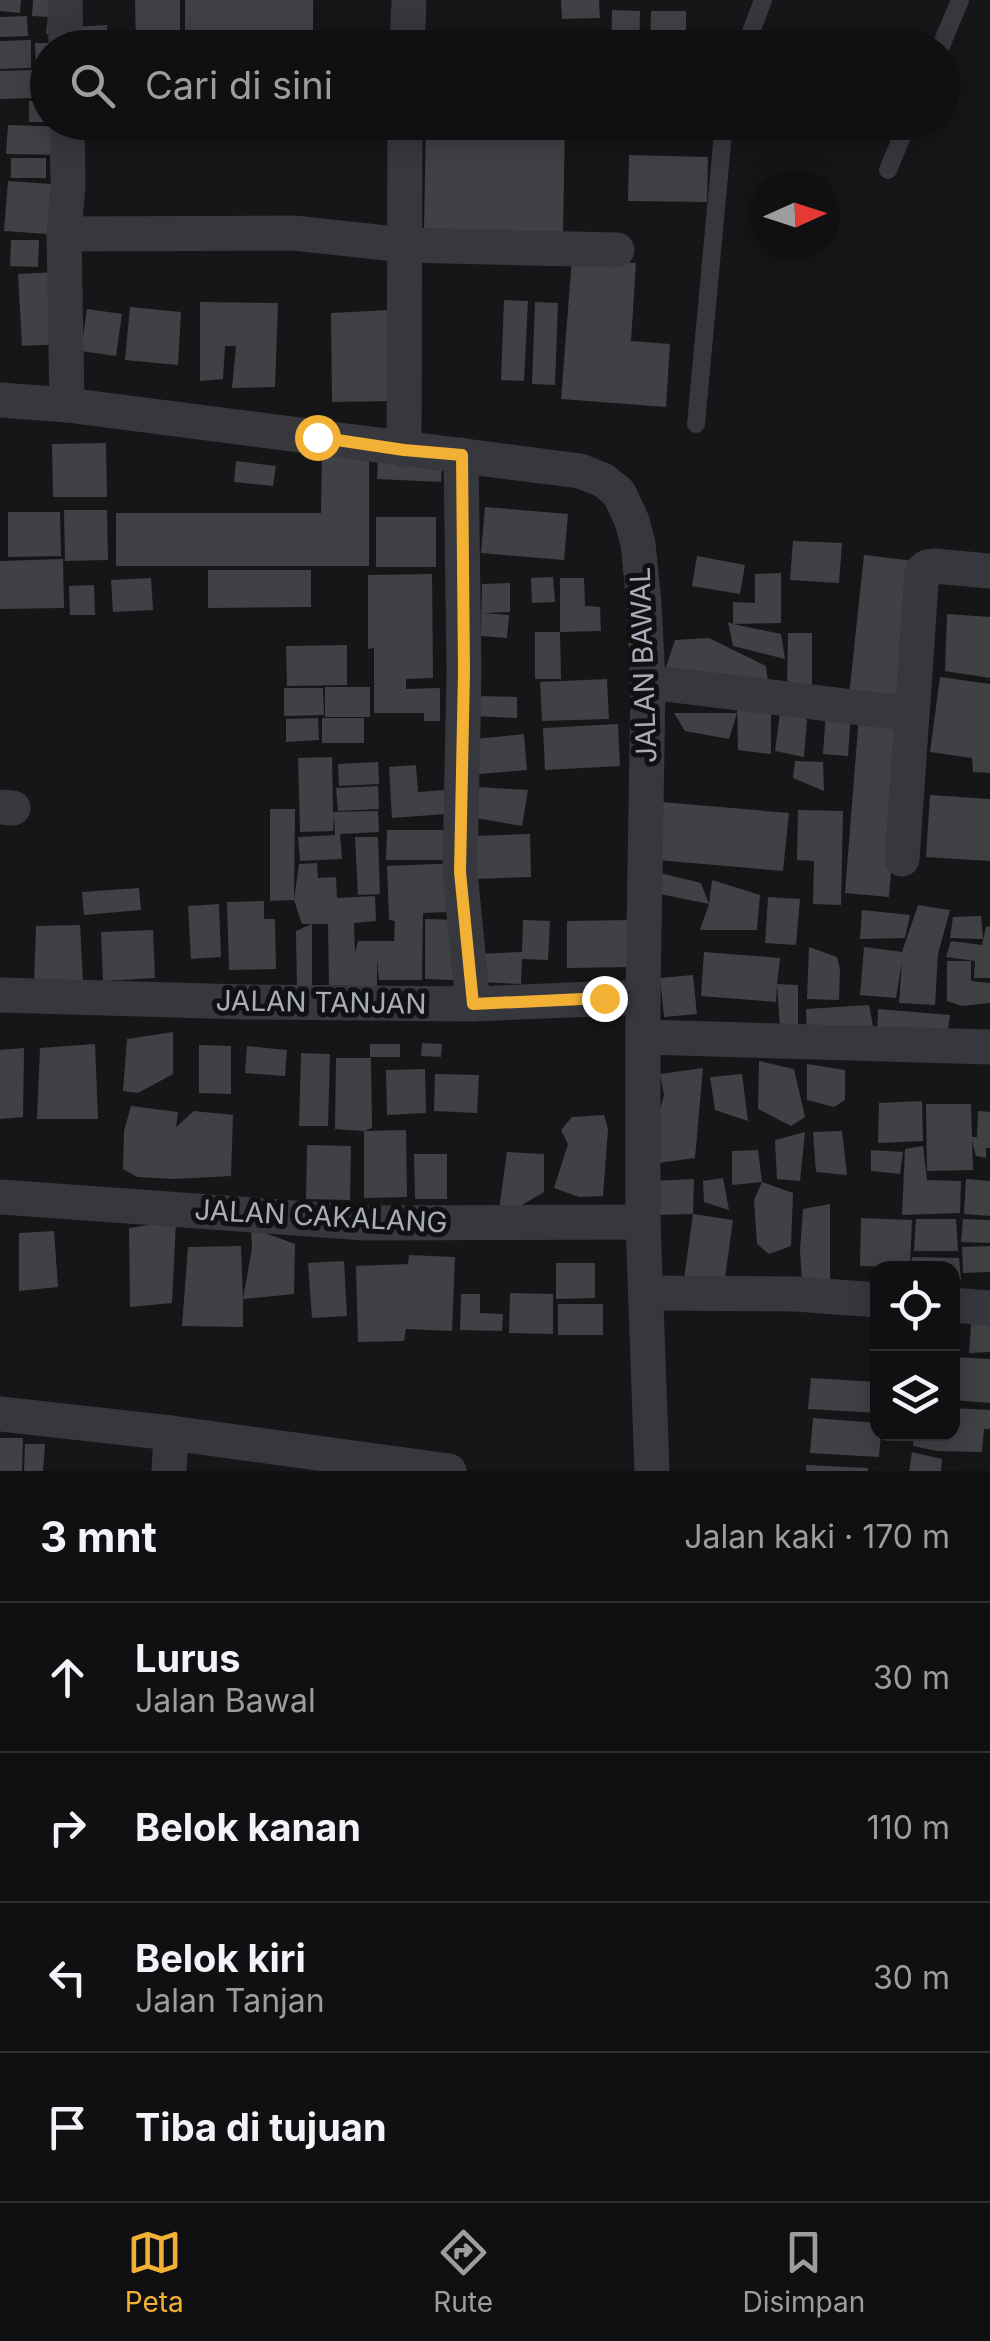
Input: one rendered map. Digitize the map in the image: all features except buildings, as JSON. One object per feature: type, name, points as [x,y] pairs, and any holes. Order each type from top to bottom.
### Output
[{"type":"street","points":[[65,0],[66,30]]},
{"type":"street","points":[[408,30],[409,0]]},
{"type":"street","points":[[67,140],[64,234],[67,405]]},
{"type":"street","points":[[404,140],[404,436]]},
{"type":"street","points":[[64,234],[293,232],[405,244],[617,250]]},
{"type":"street","name":"JALAN BAWAL","points":[[0,400],[404,436],[462,455],[580,471],[603,480],[619,493],[638,544],[648,682],[643,1222],[652,1471]]},
{"type":"street","points":[[462,455],[464,671],[460,872],[473,1004]]},
{"type":"street","points":[[902,859],[922,571],[934,566],[990,571]]},
{"type":"street","points":[[648,682],[911,714]]},
{"type":"street","name":"JALAN TANJAN","points":[[0,995],[473,1004],[643,997]]},
{"type":"street","points":[[644,1037],[990,1047]]},
{"type":"street","name":"JALAN CAKALANG","points":[[0,1197],[365,1223],[643,1222]]},
{"type":"street","points":[[646,1293],[796,1294],[870,1299]]},
{"type":"street","points":[[960,1306],[990,1308]]},
{"type":"street","points":[[0,1414],[449,1471]]},
{"type":"street","points":[[170,1471],[171,1433]]},
{"type":"lane","points":[[752,30],[763,0]]},
{"type":"lane","points":[[948,30],[960,0]]},
{"type":"lane","points":[[696,424],[722,140]]},
{"type":"lane","points":[[888,170],[900,140]]},
{"type":"route","points":[[317,437],[462,455],[464,671],[460,872],[470,994],[473,1004],[604,998]]}]
